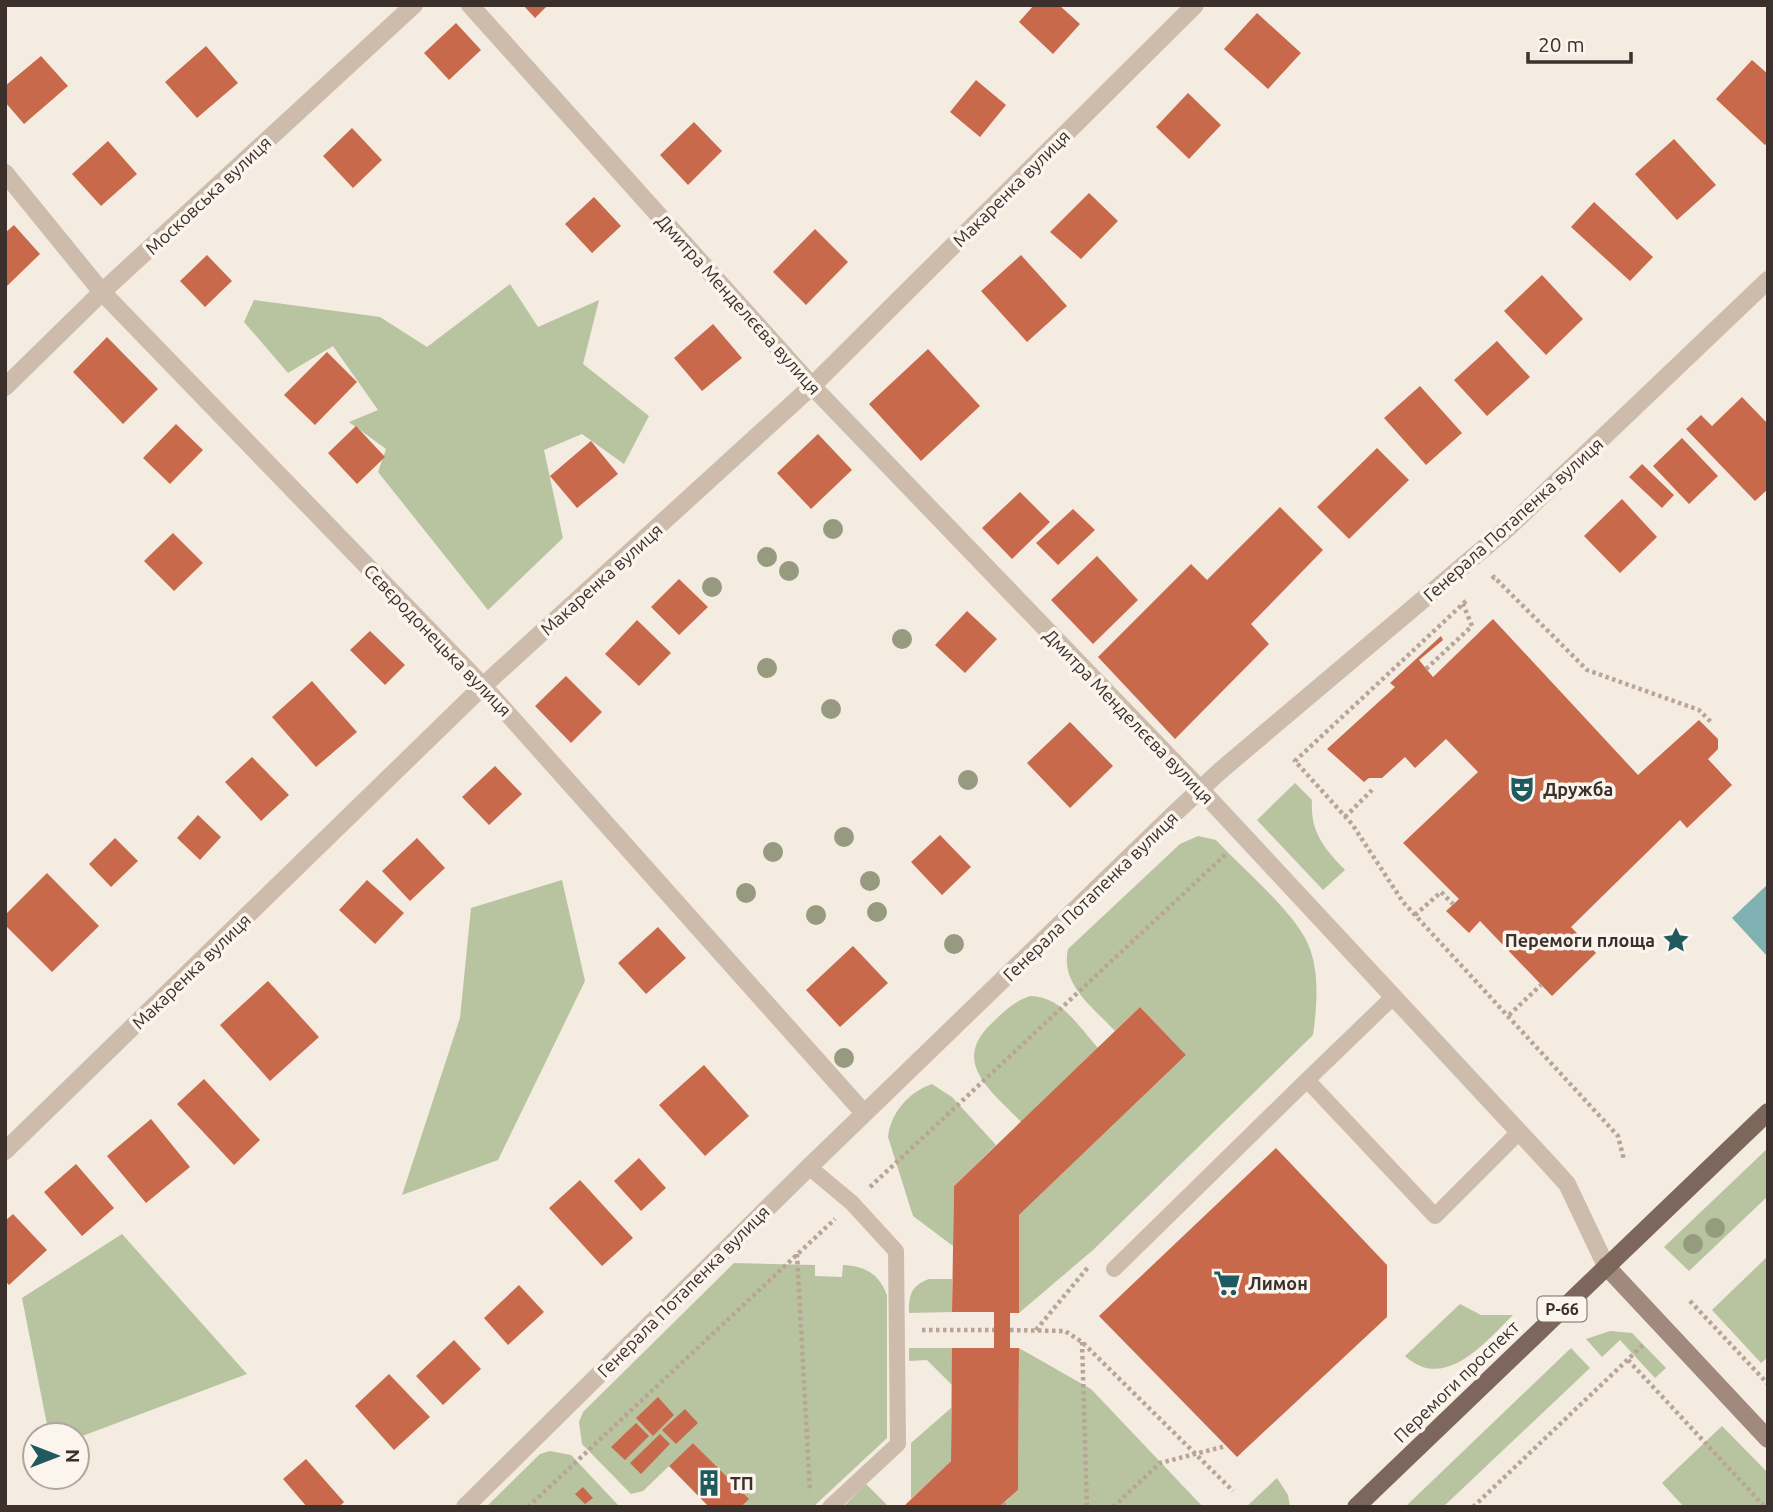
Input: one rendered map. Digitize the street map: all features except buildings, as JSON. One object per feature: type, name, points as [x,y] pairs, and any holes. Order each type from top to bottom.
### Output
[{"type":"main road","name":"Перемоги проспект","points":[[1356,1507],[1768,1112]]},
{"type":"street","name":"Московська вулиця","points":[[5,387],[102,292],[414,5]]},
{"type":"street","name":"Дмитра Менделєєва вулиця","points":[[470,5],[812,386],[1201,790],[1567,1184],[1606,1266],[1768,1439]]},
{"type":"street","name":"Макаренка вулиця","points":[[5,1151],[483,687],[812,386],[1195,5]]},
{"type":"street","name":"Сєвєродонецька вулиця","points":[[5,173],[102,292],[483,687],[864,1113]]},
{"type":"street","name":"Генерала Потапенка вулиця","points":[[464,1507],[864,1113],[1201,790],[1508,527],[1768,280]]},
{"type":"lane","points":[[1114,1269],[1392,998]]},
{"type":"lane","points":[[1307,1080],[1435,1216],[1518,1133]]},
{"type":"lane","points":[[809,1167],[852,1203],[896,1251],[898,1444],[830,1507]]},
{"type":"path","points":[[1484,586],[1494,577],[1587,670],[1699,710],[1711,722]]},
{"type":"path","points":[[1474,595],[1295,761],[1345,817],[1415,915],[1618,1136],[1624,1160]]},
{"type":"path","points":[[1426,669],[1472,626],[1463,604]]},
{"type":"path","points":[[1345,817],[1372,790]]},
{"type":"path","points":[[528,1507],[1228,853]]},
{"type":"path","points":[[1415,915],[1441,892],[1453,904]]},
{"type":"path","points":[[1509,1015],[1541,985]]},
{"type":"path","points":[[797,1254],[810,1493]]},
{"type":"path","points":[[1036,1330],[1095,1259]]},
{"type":"path","points":[[1690,1301],[1768,1384]]},
{"type":"path","points":[[1473,1507],[1662,1327]]},
{"type":"path","points":[[897,1330],[994,1330]]},
{"type":"path","points":[[1010,1330],[1065,1331],[1082,1342],[1233,1491]]},
{"type":"path","points":[[1082,1342],[1087,1507]]},
{"type":"path","points":[[1628,1360],[1765,1507]]},
{"type":"path","points":[[1760,1376],[1768,1370]]},
{"type":"path","points":[[1114,1507],[1160,1463],[1226,1446]]},
{"type":"green space","points":[[510,284],[538,327],[599,300],[583,364],[649,416],[624,464],[582,434],[544,450],[563,538],[488,610],[378,472],[386,449],[349,422],[378,410],[333,346],[288,373],[244,322],[254,300],[380,317],[427,347]]},
{"type":"green space","points":[[1295,783],[1312,800],[1313,821],[1320,839],[1345,870],[1323,890],[1257,820]]},
{"type":"green space","points":[[1198,836],[1216,840],[1280,904],[1301,931],[1312,954],[1316,977],[1313,1035],[1093,1250],[1019,1313],[1019,1215],[1186,1055],[1140,1007],[1115,1031],[1080,995],[1069,974],[1068,949],[1180,844]]},
{"type":"green space","points":[[562,880],[585,981],[498,1160],[402,1195],[460,1018],[471,908]]},
{"type":"green space","points":[[1030,996],[1041,997],[1060,1007],[1098,1048],[1021,1122],[988,1088],[975,1064],[974,1052],[979,1038],[1004,1011]]},
{"type":"green space","points":[[932,1084],[952,1097],[996,1145],[954,1186],[953,1246],[913,1216],[888,1137],[897,1111],[916,1092]]},
{"type":"green space","points":[[1768,1148],[1768,1196],[1689,1271],[1664,1247]]},
{"type":"green space","points":[[122,1234],[247,1374],[91,1433],[91,1421],[46,1421],[22,1298]]},
{"type":"green space","points":[[1768,1256],[1768,1357],[1761,1363],[1712,1310]]},
{"type":"green space","points":[[734,1263],[815,1265],[815,1276],[842,1277],[843,1265],[858,1267],[870,1272],[887,1295],[887,1438],[813,1507],[741,1507],[748,1499],[693,1443],[643,1491],[631,1494],[582,1444],[579,1422],[583,1412]]},
{"type":"green space","points":[[929,1279],[952,1279],[952,1312],[909,1313],[912,1292]]},
{"type":"green space","points":[[1460,1304],[1481,1315],[1513,1315],[1478,1349],[1450,1366],[1435,1369],[1420,1366],[1405,1356]]},
{"type":"green space","points":[[1610,1331],[1632,1333],[1666,1368],[1655,1378],[1620,1340],[1602,1357],[1586,1339]]},
{"type":"green space","points":[[909,1348],[952,1348],[952,1385],[927,1360],[909,1361]]},
{"type":"green space","points":[[1019,1348],[1091,1389],[1203,1507],[1000,1507],[1018,1490]]},
{"type":"green space","points":[[1571,1348],[1590,1368],[1443,1507],[1405,1507]]},
{"type":"green space","points":[[951,1408],[951,1461],[911,1499],[911,1443]]},
{"type":"green space","points":[[1722,1426],[1768,1473],[1768,1507],[1684,1507],[1662,1483]]},
{"type":"green space","points":[[550,1451],[571,1455],[618,1505],[486,1507],[540,1454]]},
{"type":"green space","points":[[1277,1478],[1288,1495],[1290,1507],[1246,1507]]},
{"type":"green space","points":[[866,1484],[889,1507],[843,1507]]},
{"type":"water","points":[[1768,884],[1768,957],[1732,918]]},
{"type":"place","name":"Дружба","points":[[1522,789]]},
{"type":"place","name":"Перемоги площа","points":[[1676,940]]},
{"type":"place","name":"Лимон","points":[[1227,1283]]},
{"type":"place","name":"ТП","points":[[709,1483]]}]
